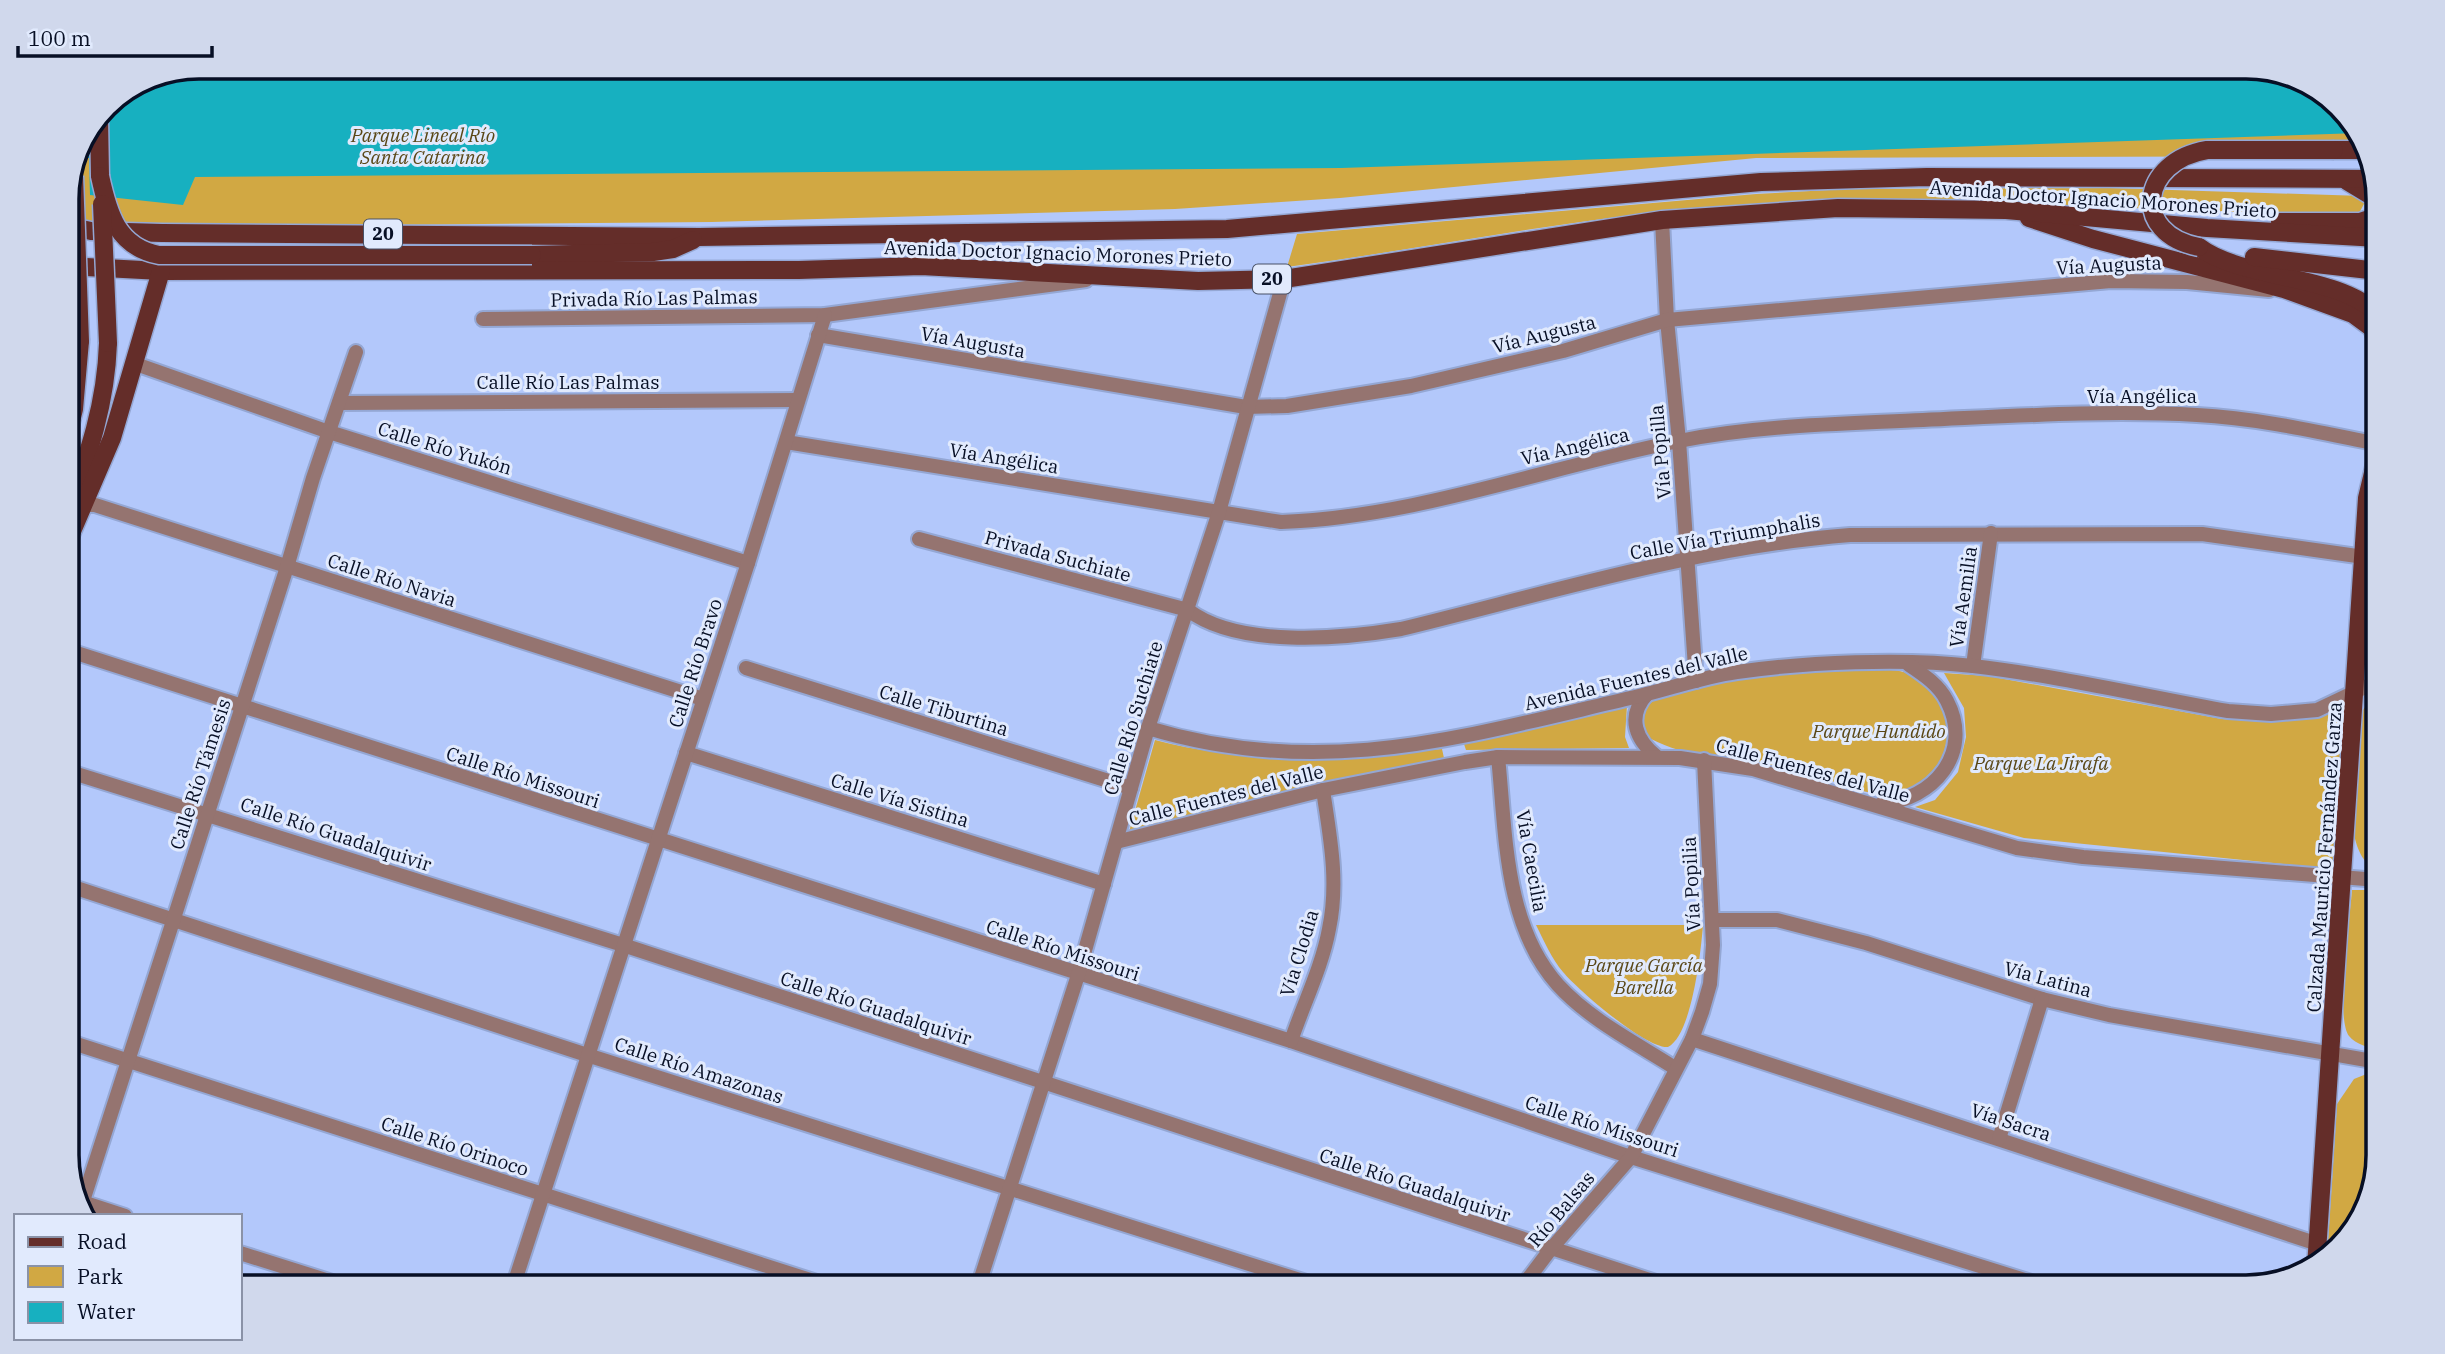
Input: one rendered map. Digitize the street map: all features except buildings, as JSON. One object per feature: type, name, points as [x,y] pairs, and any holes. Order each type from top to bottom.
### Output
[{"type":"main road","points":[[79,487],[96,431],[107,370],[99,132]]},
{"type":"main road","points":[[2356,150],[2193,152],[2170,163],[2158,177],[2153,191],[2155,217],[2174,240],[2199,247],[2279,261],[2366,270]]},
{"type":"main road","points":[[100,176],[120,235],[136,248],[159,256],[653,252],[673,248],[699,237]]},
{"type":"main road","name":"Avenida Doctor Ignacio Morones Prieto","points":[[79,228],[162,233],[699,237],[1227,229],[1761,182],[1927,177],[2364,179]]},
{"type":"main road","points":[[2343,179],[2366,191]]},
{"type":"main road","name":"Avenida Doctor Ignacio Morones Prieto","points":[[79,267],[160,271],[799,270],[921,266],[1198,281],[1284,279],[1662,220],[1839,208],[2006,210],[2207,228],[2366,238]]},
{"type":"main road","points":[[2006,210],[2093,239],[2284,289],[2353,314],[2366,324]]},
{"type":"main road","points":[[2207,228],[2259,223],[2366,220]]},
{"type":"main road","points":[[2199,247],[2221,259],[2354,297],[2366,306]]},
{"type":"main road","points":[[79,496],[112,438],[160,271]]},
{"type":"main road","points":[[79,313],[79,352]]},
{"type":"main road","name":"Calzada Mauricio Fernández Garza","points":[[2317,1252],[2366,518]]},
{"type":"street","name":"Vía Popilla","points":[[1662,220],[1667,320],[1679,441],[1696,681]]},
{"type":"street","points":[[825,315],[1101,277]]},
{"type":"street","name":"Calle Río Suchiate","points":[[982,1275],[1078,975],[1148,728],[1219,512],[1246,407],[1284,279]]},
{"type":"street","name":"Vía Augusta","points":[[818,335],[1246,407],[1287,406],[1411,386],[1563,351],[1667,320],[2110,281],[2187,282],[2260,290],[2284,289]]},
{"type":"street","name":"Privada Río Las Palmas","points":[[483,320],[825,315]]},
{"type":"street","name":"Calle Río Bravo","points":[[517,1275],[748,563],[825,315]]},
{"type":"street","name":"Calle Río Támesis","points":[[85,1193],[130,1061],[172,920],[356,352]]},
{"type":"street","name":"Calle Río Yukón","points":[[133,363],[329,432],[748,563]]},
{"type":"street","name":"Calle Río Las Palmas","points":[[339,403],[798,400]]},
{"type":"street","name":"Vía Angélica","points":[[786,442],[1281,522],[1363,514],[1679,441],[1749,430],[1829,424],[2157,414],[2236,419],[2366,441]]},
{"type":"street","name":"Calle Río Navia","points":[[79,506],[94,505],[703,699]]},
{"type":"street","name":"Calle Vía Triumphalis","points":[[1188,610],[1200,620],[1257,633],[1361,636],[1401,629],[1686,559],[1838,536],[1991,533],[2202,534],[2364,557]]},
{"type":"street","name":"Vía Aemilia","points":[[1973,666],[1991,533]]},
{"type":"street","name":"Privada Suchiate","points":[[919,539],[1188,610]]},
{"type":"street","name":"Calle Río Missouri","points":[[79,654],[532,801],[657,838],[1290,1041],[1631,1157],[2009,1275]]},
{"type":"street","points":[[1873,804],[1898,802],[1935,783],[1947,768],[1952,753],[1953,723],[1948,703],[1927,677],[1907,663]]},
{"type":"street","name":"Avenida Fuentes del Valle","points":[[1148,728],[1229,748],[1289,754],[1371,751],[1460,738],[1735,672],[1791,666],[1907,663],[1973,666],[2228,711],[2271,714],[2317,710],[2366,688]]},
{"type":"street","name":"Calle Tiburtina","points":[[746,668],[1131,788]]},
{"type":"street","points":[[1647,694],[1636,710],[1636,732],[1646,748],[1657,757]]},
{"type":"street","points":[[1460,738],[1456,750],[1465,762]]},
{"type":"street","name":"Calle Vía Sistina","points":[[685,753],[1104,884]]},
{"type":"street","name":"Calle Fuentes del Valle","points":[[1116,842],[1323,790],[1465,762],[1499,757],[1657,757],[1704,760],[1753,769],[2017,848],[2083,857],[2366,879]]},
{"type":"street","name":"Vía Caecilia","points":[[1499,757],[1512,879],[1527,934],[1543,966],[1577,1002],[1675,1069]]},
{"type":"street","name":"Vía Popilia","points":[[1631,1157],[1692,1039],[1710,984],[1713,920],[1704,760]]},
{"type":"street","name":"Calle Río Guadalquivir","points":[[79,775],[623,945],[1632,1275]]},
{"type":"street","name":"Vía Clodia","points":[[1290,1041],[1329,932],[1333,908],[1334,864],[1323,790]]},
{"type":"street","name":"Calle Río Amazonas","points":[[79,889],[587,1055],[1284,1275]]},
{"type":"street","name":"Vía Latina","points":[[1713,920],[1777,920],[1866,943],[2042,999],[2109,1015],[2366,1060]]},
{"type":"street","points":[[1999,1139],[2042,999]]},
{"type":"street","name":"Vía Sacra","points":[[1692,1039],[2318,1244]]},
{"type":"street","name":"Calle Río Orinoco","points":[[79,1045],[794,1275]]},
{"type":"street","name":"Río Balsas","points":[[1531,1275],[1631,1157]]},
{"type":"street","points":[[90,1206],[118,1214]]},
{"type":"street","points":[[242,1254],[310,1275]]},
{"type":"green space","name":"Parque Lineal Río Santa Catarina","points":[[198,79],[2247,79],[2278,83],[2313,99],[2337,120],[2358,156],[1756,158],[1340,198],[1175,209],[712,222],[138,227],[79,223],[79,191],[83,167],[91,145],[103,126],[132,99],[175,81]]},
{"type":"green space","points":[[2110,188],[2363,196],[2365,202],[2357,217],[1968,202],[1758,204],[1640,214],[1287,267],[1297,234],[1756,194],[1848,189]]},
{"type":"green space","name":"Parque Hundido","points":[[1853,669],[1891,670],[1910,674],[1925,683],[1944,711],[1947,727],[1942,757],[1922,782],[1907,791],[1895,794],[1868,792],[1799,770],[1699,755],[1661,744],[1644,735],[1641,710],[1661,697],[1685,687],[1742,676]]},
{"type":"green space","name":"Parque La Jirafa","points":[[1944,673],[1988,676],[2222,719],[2267,722],[2343,712],[2333,861],[2323,868],[2024,838],[1915,807],[1935,800],[1958,772],[1966,737],[1964,708]]},
{"type":"green space","points":[[1627,705],[1625,737],[1629,748],[1466,750],[1464,744]]},
{"type":"green space","points":[[2366,706],[2366,862],[2354,835],[2362,711]]},
{"type":"green space","points":[[1155,740],[1227,754],[1333,757],[1442,749],[1444,758],[1129,832]]},
{"type":"green space","points":[[2352,890],[2366,890],[2366,1046],[2355,1042],[2349,1036],[2345,1025],[2343,989]]},
{"type":"green space","name":"Parque García Barella","points":[[1536,925],[1703,925],[1694,991],[1683,1027],[1676,1039],[1668,1047],[1644,1039],[1597,1004],[1559,967]]},
{"type":"green space","points":[[2366,1074],[2365,1171],[2354,1209],[2328,1243],[2337,1104],[2354,1079]]},
{"type":"water","name":"Parque Lineal Río Santa Catarina","points":[[198,79],[2247,79],[2278,83],[2300,91],[2325,108],[2347,133],[1341,168],[195,177],[183,205],[90,195],[89,158],[86,158],[91,145],[103,126],[132,99],[175,81]]}]
